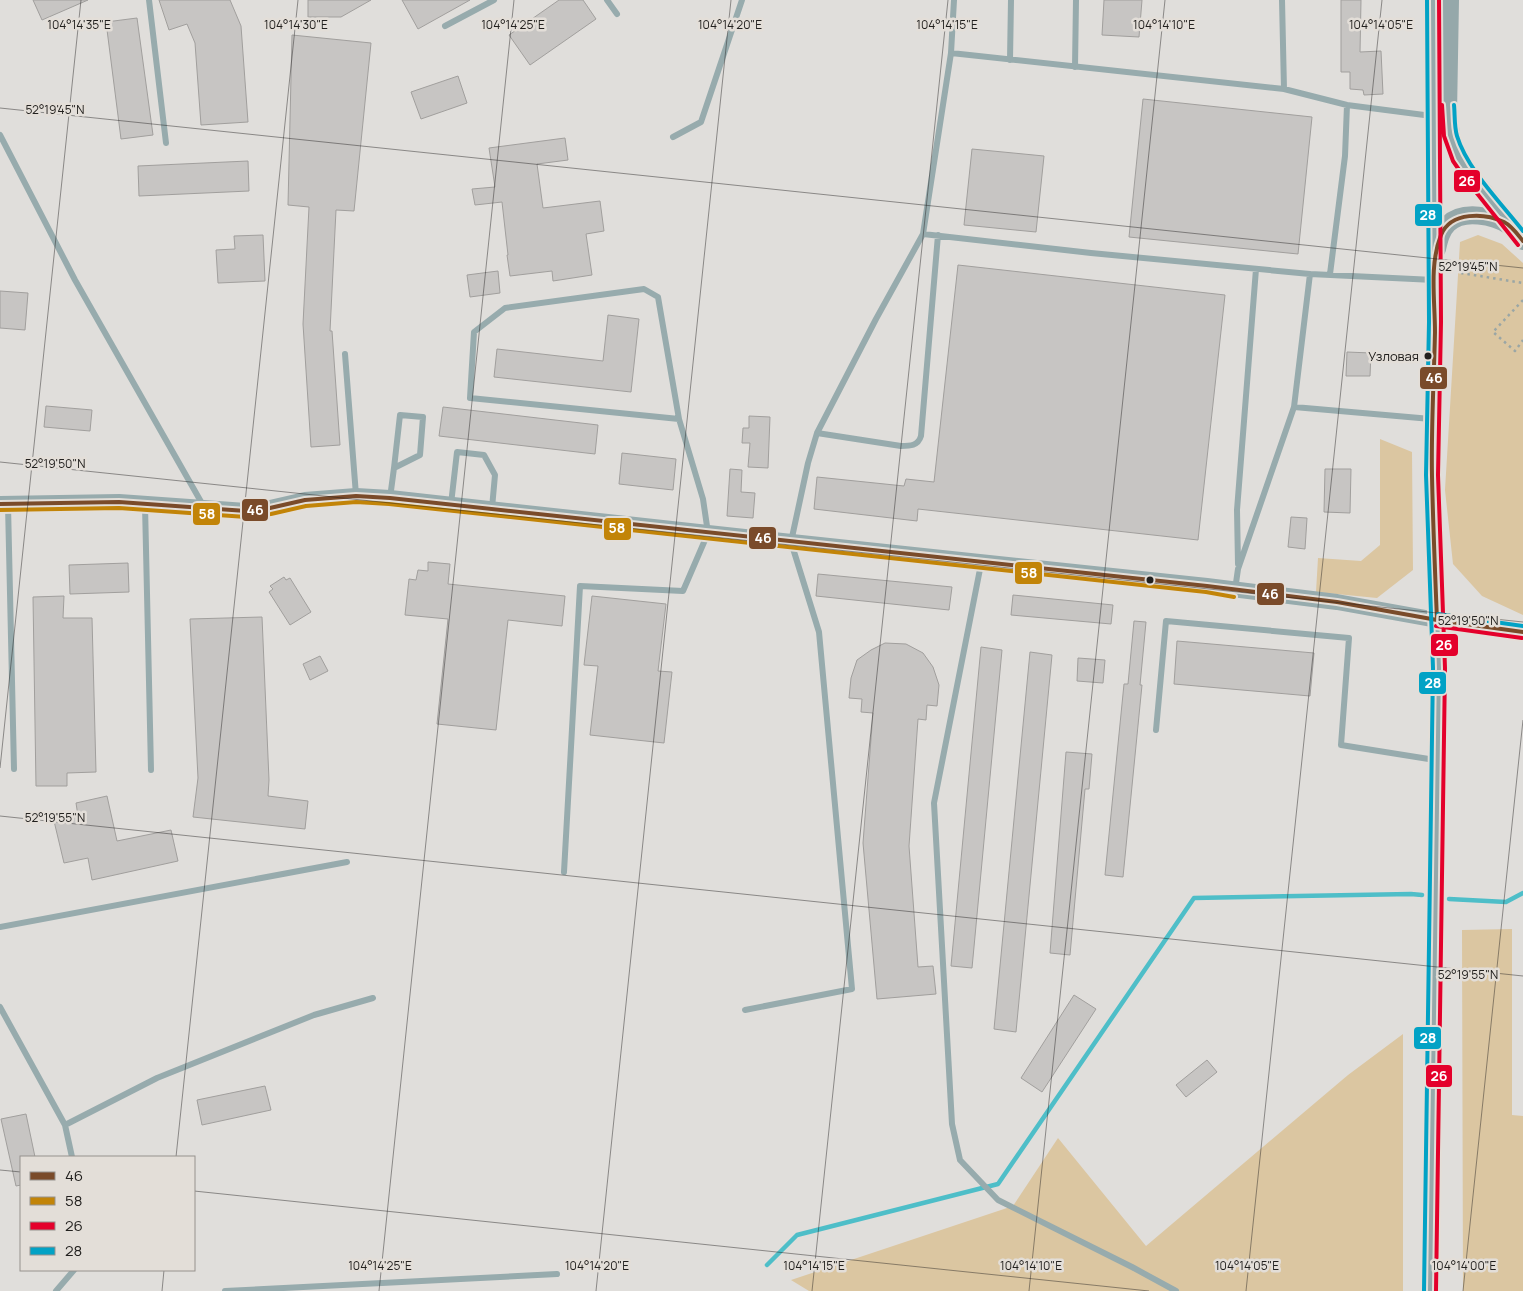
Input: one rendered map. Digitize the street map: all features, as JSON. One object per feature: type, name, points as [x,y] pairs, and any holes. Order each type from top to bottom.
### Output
[{"type":"main road","points":[[1433,0],[1440,114],[1458,158],[1523,241]]},
{"type":"main road","points":[[1430,1291],[1439,668],[1432,475],[1434,259],[1440,114],[1450,0]]},
{"type":"main road","points":[[1434,259],[1443,230],[1456,219],[1464,216],[1484,217],[1496,219],[1510,226]]},
{"type":"main road","points":[[1438,620],[1523,632]]},
{"type":"street","points":[[4,504],[119,502],[246,511],[305,500],[356,496],[390,498],[1207,586],[1235,591],[1336,602],[1438,620]]},
{"type":"lane","points":[[149,0],[166,143]]},
{"type":"lane","points":[[445,26],[494,0]]},
{"type":"lane","points":[[607,0],[616,14]]},
{"type":"lane","points":[[672,137],[701,122],[742,0]]},
{"type":"lane","points":[[745,1010],[852,989],[819,632],[791,542],[808,463],[817,432],[923,234],[951,53],[954,0]]},
{"type":"lane","points":[[1010,60],[1011,0]]},
{"type":"lane","points":[[1075,67],[1076,0]]},
{"type":"lane","points":[[1282,0],[1284,89]]},
{"type":"lane","points":[[951,53],[1284,89],[1347,105],[1440,114]]},
{"type":"lane","points":[[1330,274],[1345,156],[1347,105]]},
{"type":"lane","points":[[0,136],[75,280],[205,508]]},
{"type":"lane","points":[[923,234],[1091,253],[1310,274],[1435,280]]},
{"type":"lane","points":[[817,432],[901,446],[914,445],[920,440],[938,235]]},
{"type":"lane","points":[[1235,591],[1238,569],[1237,510],[1256,269]]},
{"type":"lane","points":[[1238,569],[1294,407],[1310,274]]},
{"type":"lane","points":[[564,872],[580,586],[683,591],[708,533],[703,499],[679,419],[658,297],[644,289],[505,308],[474,332],[470,398],[679,419]]},
{"type":"lane","points":[[345,354],[356,496]]},
{"type":"lane","points":[[1294,407],[1432,419]]},
{"type":"lane","points":[[390,498],[400,415],[424,418],[420,455],[394,468]]},
{"type":"lane","points":[[451,505],[457,452],[484,455],[495,475],[492,510]]},
{"type":"lane","points":[[4,504],[14,769]]},
{"type":"lane","points":[[145,504],[151,770]]},
{"type":"lane","points":[[982,562],[934,803],[952,1124],[960,1160],[998,1200],[1176,1291]]},
{"type":"lane","points":[[1156,730],[1166,621],[1349,638],[1341,745],[1438,761]]},
{"type":"lane","points":[[0,927],[347,862]]},
{"type":"lane","points":[[65,1126],[157,1078],[314,1015],[373,998]]},
{"type":"lane","points":[[0,1007],[65,1126],[72,1156]]},
{"type":"lane","points":[[56,1291],[73,1271]]},
{"type":"lane","points":[[225,1291],[557,1274]]},
{"type":"path","points":[[1462,274],[1523,284]]},
{"type":"path","points":[[1523,300],[1492,332],[1515,351],[1523,340]]},
{"type":"shaded area","points":[[1478,235],[1502,244],[1523,263],[1523,615],[1482,596],[1453,564],[1445,490],[1460,242]]},
{"type":"shaded area","points":[[1380,439],[1412,452],[1413,570],[1377,598],[1316,592],[1318,558],[1361,561],[1380,545]]},
{"type":"shaded area","points":[[1512,929],[1512,1115],[1523,1116],[1523,1291],[1463,1291],[1462,930]]},
{"type":"shaded area","points":[[1403,1034],[1403,1291],[809,1291],[791,1280],[1013,1206],[1058,1138],[1146,1246],[1348,1075]]},
{"type":"building","points":[[33,0],[88,0],[42,20]]},
{"type":"building","points":[[159,0],[230,0],[241,26],[248,122],[201,125],[195,43],[187,24],[169,30]]},
{"type":"building","points":[[308,0],[371,0],[341,17],[308,17]]},
{"type":"building","points":[[402,0],[470,0],[418,29]]},
{"type":"building","points":[[559,0],[583,0],[596,19],[530,65],[509,35]]},
{"type":"building","points":[[1104,0],[1142,0],[1139,37],[1102,35]]},
{"type":"building","points":[[1341,0],[1361,0],[1360,52],[1381,51],[1383,94],[1364,95],[1363,90],[1350,89],[1350,72],[1341,72]]},
{"type":"building","points":[[137,18],[153,135],[121,139],[106,22]]},
{"type":"building","points":[[292,35],[371,43],[354,211],[336,210],[330,331],[332,331],[340,445],[311,447],[303,324],[309,207],[288,205]]},
{"type":"building","points":[[458,76],[467,103],[421,119],[411,92]]},
{"type":"building","points":[[1143,99],[1312,117],[1298,254],[1129,237]]},
{"type":"building","points":[[565,138],[568,160],[537,164],[543,208],[600,201],[604,231],[586,234],[592,275],[553,281],[552,271],[510,276],[502,202],[475,205],[472,189],[495,187],[489,148]]},
{"type":"building","points":[[972,149],[1044,156],[1036,232],[964,225]]},
{"type":"building","points":[[248,161],[249,191],[139,196],[138,166]]},
{"type":"building","points":[[263,235],[265,281],[218,283],[216,250],[235,249],[234,236]]},
{"type":"building","points":[[958,265],[1225,295],[1198,540],[918,509],[917,521],[814,509],[817,477],[904,486],[906,479],[934,482]]},
{"type":"building","points":[[498,271],[500,293],[470,297],[467,275]]},
{"type":"building","points":[[0,291],[28,293],[25,330],[0,328]]},
{"type":"building","points":[[608,315],[639,319],[631,392],[494,377],[497,349],[603,361]]},
{"type":"building","points":[[1347,352],[1371,353],[1370,376],[1346,376]]},
{"type":"building","points":[[46,406],[92,410],[90,431],[44,427]]},
{"type":"building","points":[[443,407],[598,425],[595,454],[439,436]]},
{"type":"building","points":[[749,416],[770,417],[768,468],[748,467],[750,443],[742,443],[743,428],[749,428]]},
{"type":"building","points":[[622,453],[676,459],[673,490],[619,484]]},
{"type":"building","points":[[730,469],[742,470],[741,492],[755,493],[753,518],[727,516]]},
{"type":"building","points":[[1325,469],[1351,469],[1350,513],[1324,512]]},
{"type":"building","points":[[1291,517],[1307,518],[1305,549],[1288,547]]},
{"type":"building","points":[[428,562],[450,564],[448,584],[565,596],[562,626],[508,620],[496,730],[437,724],[448,619],[405,615],[409,579],[416,580],[418,570],[428,571]]},
{"type":"building","points":[[128,563],[129,592],[70,594],[69,565]]},
{"type":"building","points":[[818,574],[952,587],[949,610],[816,596]]},
{"type":"building","points":[[284,577],[286,580],[290,578],[311,612],[290,625],[269,592],[273,589],[270,586]]},
{"type":"building","points":[[1013,595],[1113,605],[1111,624],[1011,615]]},
{"type":"building","points":[[64,596],[63,618],[92,618],[96,772],[67,773],[67,786],[36,786],[33,597]]},
{"type":"building","points":[[592,596],[666,604],[658,671],[672,672],[664,743],[590,735],[598,666],[584,665]]},
{"type":"building","points":[[262,617],[269,780],[268,796],[308,801],[305,829],[193,817],[198,778],[190,619]]},
{"type":"building","points":[[1134,621],[1146,622],[1140,685],[1142,685],[1123,877],[1105,875],[1124,684],[1128,684]]},
{"type":"building","points":[[1177,641],[1314,653],[1310,696],[1174,684]]},
{"type":"building","points":[[885,643],[906,644],[923,653],[933,667],[939,685],[937,706],[927,705],[926,720],[918,719],[909,846],[918,967],[933,966],[936,994],[877,999],[863,843],[873,713],[861,712],[862,699],[849,698],[851,678],[857,660]]},
{"type":"building","points":[[981,647],[1002,650],[972,968],[951,966]]},
{"type":"building","points":[[1030,652],[1052,655],[1016,1032],[994,1029]]},
{"type":"building","points":[[320,656],[328,671],[310,680],[303,664]]},
{"type":"building","points":[[1078,658],[1105,660],[1103,683],[1077,681]]},
{"type":"building","points":[[1066,752],[1092,754],[1089,789],[1085,789],[1070,955],[1050,953]]},
{"type":"building","points":[[107,796],[117,841],[171,830],[178,861],[92,880],[88,858],[64,863],[54,821],[78,816],[76,803]]},
{"type":"building","points":[[1074,995],[1096,1009],[1042,1092],[1021,1078]]},
{"type":"building","points":[[1207,1060],[1217,1072],[1186,1097],[1176,1085]]},
{"type":"building","points":[[265,1086],[271,1110],[202,1125],[197,1100]]},
{"type":"building","points":[[26,1114],[35,1156],[20,1156],[20,1185],[16,1186],[1,1119]]},
{"type":"waterway","points":[[1449,899],[1506,902],[1523,893]]},
{"type":"waterway","points":[[767,1265],[797,1235],[998,1184],[1194,898],[1422,895]]},
{"type":"transit line","name":"28","points":[[1424,1291],[1433,668],[1426,475],[1429,322],[1427,0]]},
{"type":"transit line","name":"26","points":[[1436,1291],[1445,668],[1438,475],[1441,322],[1439,0]]},
{"type":"transit line","name":"26","points":[[1442,105],[1444,136],[1453,161],[1518,245]]},
{"type":"transit line","name":"28","points":[[1454,105],[1457,136],[1468,161],[1523,231]]},
{"type":"transit line","name":"46","points":[[1437,620],[1432,458],[1435,332],[1434,270],[1437,246],[1446,227],[1460,218],[1469,216],[1488,217],[1504,222],[1523,241]]},
{"type":"transit line","name":"46","points":[[0,504],[119,502],[246,511],[305,500],[356,496],[390,498],[1207,586],[1337,602],[1437,620],[1523,632]]},
{"type":"transit line","name":"58","points":[[0,510],[119,508],[246,517],[271,514],[306,506],[356,502],[389,504],[1206,592],[1234,597]]},
{"type":"transit line","name":"28","points":[[1438,614],[1523,626]]},
{"type":"transit line","name":"26","points":[[1436,626],[1522,638]]},
{"type":"place","name":"Узловая","points":[[1428,356]]}]
